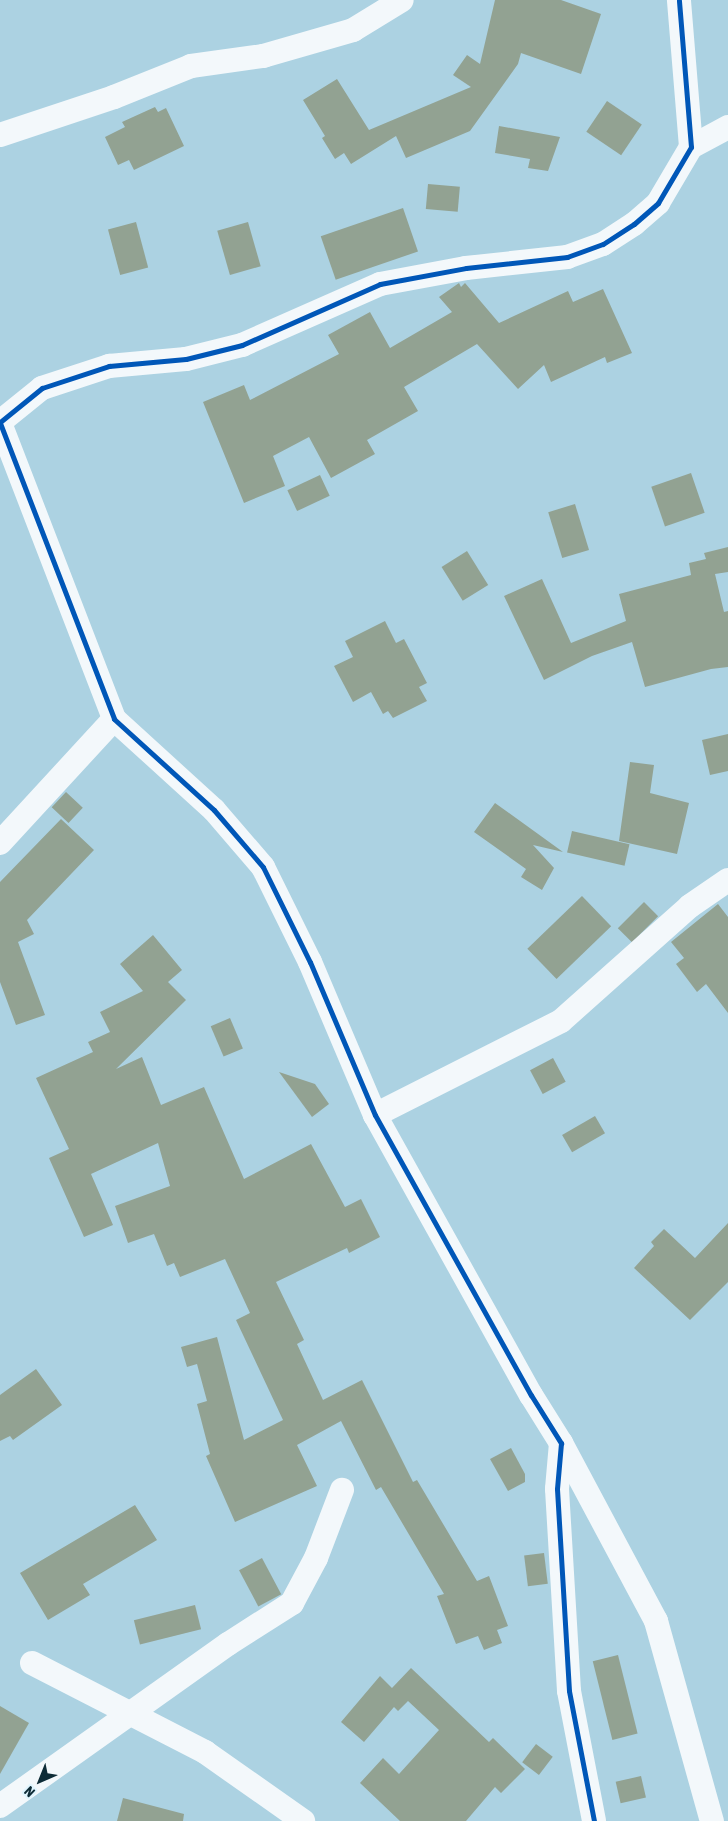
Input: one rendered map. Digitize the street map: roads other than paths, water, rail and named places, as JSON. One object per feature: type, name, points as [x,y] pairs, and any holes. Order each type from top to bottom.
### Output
[{"type":"street","points":[[0,135],[114,97],[191,66],[263,56],[353,30],[402,0]]},
{"type":"street","points":[[679,0],[691,147]]},
{"type":"street","points":[[712,1821],[656,1621],[561,1443],[531,1395],[375,1115],[310,962],[263,867],[214,810],[114,719],[0,422],[42,388],[109,366],[186,359],[242,345],[380,284],[466,268],[566,257],[603,244],[634,224],[658,203],[691,147],[728,127]]},
{"type":"street","points":[[0,843],[114,719]]},
{"type":"street","points":[[375,1115],[561,1021],[690,906],[728,880]]},
{"type":"street","points":[[561,1443],[557,1489],[569,1691],[594,1821]]},
{"type":"street","points":[[0,1806],[38,1776],[134,1713],[228,1644],[292,1604],[316,1558],[342,1490]]},
{"type":"street","points":[[32,1663],[134,1713],[205,1752],[303,1821]]},
{"type":"street","points":[[703,1788],[728,1816]]}]
